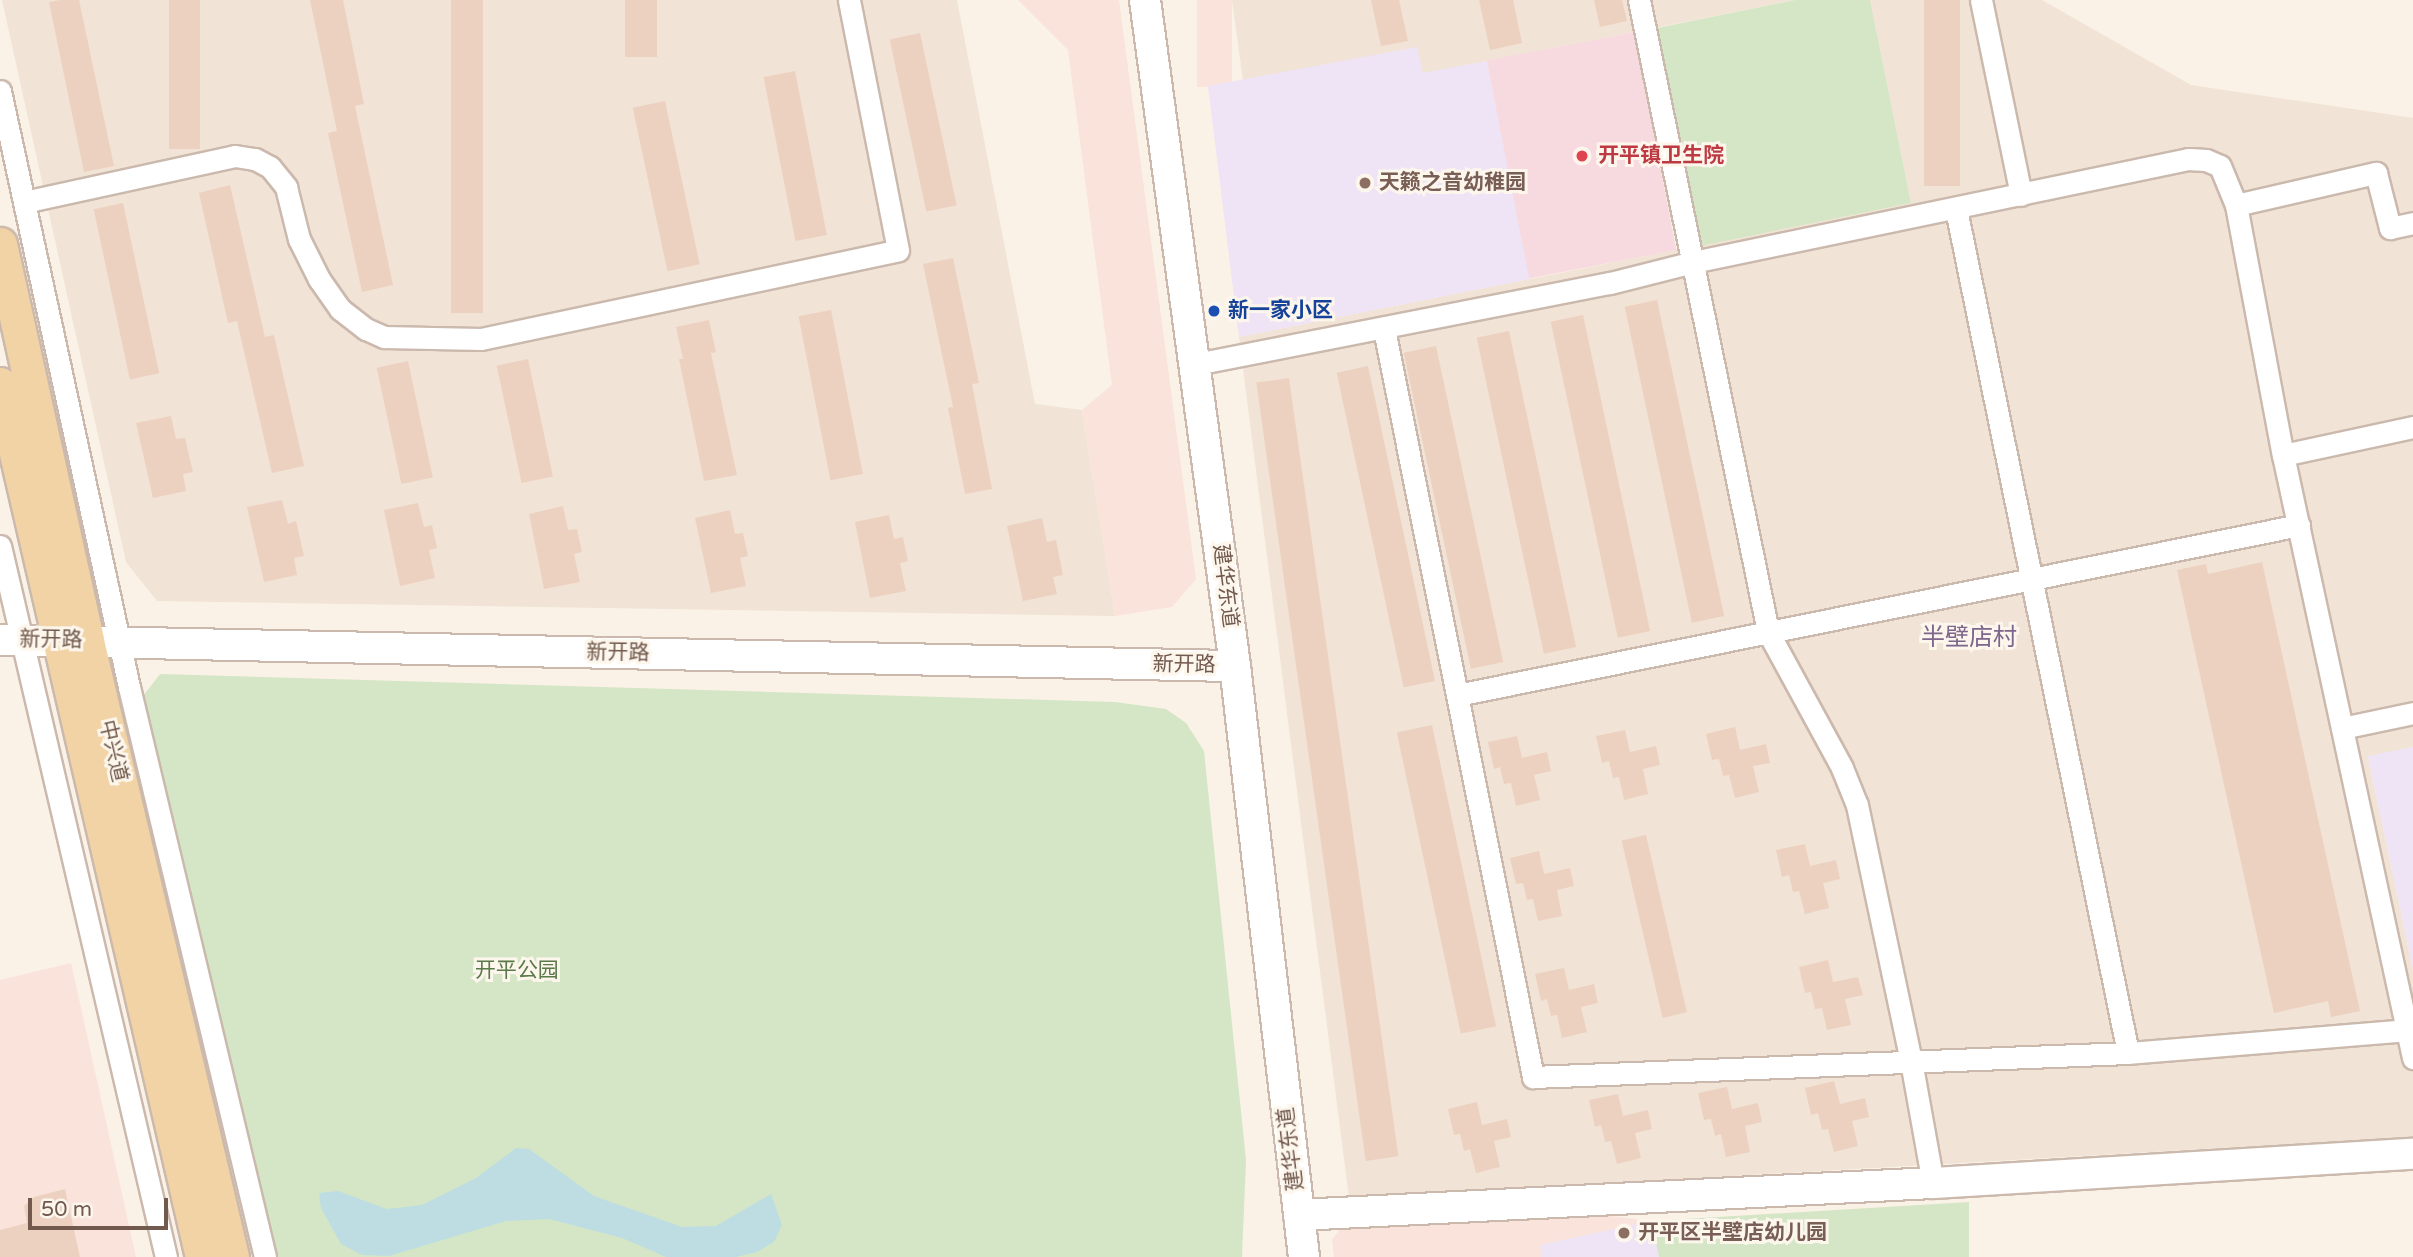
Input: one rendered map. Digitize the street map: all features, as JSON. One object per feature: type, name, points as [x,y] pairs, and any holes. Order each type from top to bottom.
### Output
[{"type":"main road","name":"建华东道","points":[[1145,0],[1235,666],[1304,1257]]},
{"type":"main road","name":"中兴道","points":[[0,244],[88,641],[232,1257]]},
{"type":"main road","name":"中兴道","points":[[0,384],[88,641],[202,1257]]},
{"type":"main road","name":"新开路","points":[[10,640],[1235,666]]},
{"type":"main road","points":[[1299,1215],[1933,1183],[2413,1154]]},
{"type":"main road","name":"建华东道","points":[[1286,1257],[1299,1215]]},
{"type":"street","points":[[24,202],[235,156],[255,159],[270,167],[286,187],[299,239],[319,279],[340,310],[366,329],[384,337],[481,339],[898,250],[849,0]]},
{"type":"street","points":[[1639,0],[1768,632],[1842,768],[1857,806],[1911,1061],[1933,1183]]},
{"type":"street","points":[[1981,0],[2021,195]]},
{"type":"street","points":[[0,91],[24,202],[88,641],[265,1257]]},
{"type":"street","points":[[1196,364],[1610,284],[1693,262],[2188,159],[2206,160],[2220,166],[2235,205],[2283,455],[2413,1058]]},
{"type":"street","points":[[2235,205],[2376,173],[2390,228],[2413,223]]},
{"type":"street","points":[[1956,209],[2034,579],[2128,1053]]},
{"type":"street","points":[[1384,328],[1533,1077],[2128,1053],[2407,1030]]},
{"type":"street","points":[[2283,455],[2413,427]]},
{"type":"street","points":[[1457,695],[2298,525]]},
{"type":"street","points":[[0,546],[10,640],[166,1257]]},
{"type":"street","points":[[2342,727],[2413,713]]},
{"type":"shaded area","points":[[2,0],[957,0],[1035,404],[1082,410],[1115,616],[157,601],[126,562]]},
{"type":"shaded area","points":[[1018,0],[1119,0],[1196,579],[1172,607],[1115,616],[1082,410],[1112,385],[1068,50]]},
{"type":"shaded area","points":[[1197,0],[1232,0],[1232,87],[1197,87]]},
{"type":"shaded area","points":[[1232,0],[1795,0],[1422,74],[1417,47],[1243,81]]},
{"type":"shaded area","points":[[1870,0],[2042,0],[2191,85],[2413,118],[2413,747],[2368,757],[2413,969],[2413,1137],[1349,1198],[1239,337],[1911,203]]},
{"type":"shaded area","name":"开平镇卫生院","points":[[1634,32],[1676,250],[1529,279],[1487,61]]},
{"type":"shaded area","name":"天籁之音幼稚园","points":[[1417,47],[1423,73],[1487,61],[1530,279],[1239,337],[1208,86]]},
{"type":"shaded area","points":[[2413,747],[2413,969],[2368,756]]},
{"type":"shaded area","points":[[71,963],[136,1257],[0,1257],[0,980]]},
{"type":"shaded area","points":[[1579,1212],[1651,1221],[1540,1245],[1542,1257],[1334,1257],[1332,1240],[1341,1228]]},
{"type":"shaded area","name":"开平区半壁店幼儿园","points":[[1651,1221],[1659,1257],[1542,1257],[1540,1245]]},
{"type":"green space","points":[[1795,0],[1870,0],[1911,203],[1700,246],[1657,28]]},
{"type":"green space","name":"开平公园","points":[[160,674],[1115,702],[1166,709],[1186,723],[1204,751],[1246,1160],[1242,1257],[265,1257],[130,713]]},
{"type":"green space","points":[[1969,1202],[1969,1257],[1659,1257],[1651,1221]]},
{"type":"water","points":[[516,1148],[529,1149],[594,1196],[682,1227],[716,1226],[771,1194],[782,1225],[774,1242],[757,1252],[736,1257],[666,1257],[622,1238],[549,1219],[506,1221],[389,1256],[362,1255],[341,1244],[321,1208],[319,1193],[338,1191],[387,1209],[422,1205],[476,1178]]},
{"type":"building","points":[[79,0],[114,166],[84,172],[49,2]]},
{"type":"building","points":[[169,0],[200,0],[200,149],[169,149]]},
{"type":"building","points":[[310,0],[343,0],[364,104],[355,106],[393,285],[362,292],[328,133],[337,131]]},
{"type":"building","points":[[451,0],[483,0],[483,313],[451,313]]},
{"type":"building","points":[[625,0],[657,0],[657,57],[625,57]]},
{"type":"building","points":[[1371,0],[1399,0],[1408,41],[1381,46]]},
{"type":"building","points":[[1479,0],[1513,0],[1522,43],[1490,50]]},
{"type":"building","points":[[1594,0],[1622,0],[1627,21],[1600,27]]},
{"type":"building","points":[[1924,0],[1960,0],[1960,186],[1924,186]]},
{"type":"building","points":[[920,33],[957,205],[926,212],[890,39]]},
{"type":"building","points":[[795,71],[827,235],[795,241],[764,77]]},
{"type":"building","points":[[665,101],[700,264],[667,271],[633,108]]},
{"type":"building","points":[[230,185],[265,337],[274,335],[304,466],[272,473],[237,321],[228,323],[199,193]]},
{"type":"building","points":[[123,203],[159,373],[130,379],[94,209]]},
{"type":"building","points":[[953,258],[979,383],[972,384],[992,489],[965,494],[948,408],[953,407],[923,264]]},
{"type":"building","points":[[1657,300],[1724,616],[1692,623],[1625,307]]},
{"type":"building","points":[[831,310],[863,474],[830,480],[799,316]]},
{"type":"building","points":[[1583,315],[1650,631],[1618,638],[1551,322]]},
{"type":"building","points":[[709,320],[716,352],[711,353],[737,475],[704,481],[679,359],[683,359],[676,327]]},
{"type":"building","points":[[1509,331],[1576,647],[1544,654],[1477,338]]},
{"type":"building","points":[[1436,346],[1503,662],[1471,669],[1404,353]]},
{"type":"building","points":[[528,359],[553,476],[522,483],[497,366]]},
{"type":"building","points":[[408,361],[433,477],[401,484],[377,368]]},
{"type":"building","points":[[1368,366],[1435,681],[1404,688],[1337,373]]},
{"type":"building","points":[[1289,378],[1398,1156],[1366,1161],[1256,383]]},
{"type":"building","points":[[171,416],[176,439],[185,438],[193,472],[183,474],[186,491],[153,498],[136,423]]},
{"type":"building","points":[[282,500],[288,524],[296,521],[304,556],[294,558],[297,575],[264,582],[247,507]]},
{"type":"building","points":[[418,503],[424,527],[432,525],[437,548],[429,550],[435,578],[400,586],[384,510]]},
{"type":"building","points":[[563,506],[568,530],[577,529],[582,552],[574,554],[580,582],[544,589],[529,514]]},
{"type":"building","points":[[730,510],[735,534],[743,533],[748,556],[740,558],[746,586],[711,593],[695,518]]},
{"type":"building","points":[[889,515],[894,539],[903,537],[908,561],[900,563],[906,591],[870,598],[855,522]]},
{"type":"building","points":[[1042,518],[1047,542],[1056,540],[1063,575],[1053,577],[1057,594],[1023,601],[1007,526]]},
{"type":"building","points":[[2262,562],[2360,1011],[2331,1017],[2328,1001],[2274,1013],[2177,570],[2206,564],[2208,574]]},
{"type":"building","points":[[1432,725],[1496,1026],[1461,1034],[1397,732]]},
{"type":"building","points":[[1735,727],[1740,750],[1766,744],[1770,763],[1753,766],[1759,792],[1735,798],[1729,775],[1723,776],[1719,759],[1712,760],[1706,734]]},
{"type":"building","points":[[1625,730],[1630,752],[1656,746],[1660,765],[1643,769],[1648,794],[1624,800],[1619,777],[1613,778],[1609,761],[1602,763],[1596,736]]},
{"type":"building","points":[[1517,736],[1522,758],[1547,752],[1551,771],[1534,775],[1540,800],[1516,806],[1511,783],[1504,784],[1500,767],[1494,769],[1488,742]]},
{"type":"building","points":[[1646,835],[1687,1012],[1663,1018],[1622,841]]},
{"type":"building","points":[[1805,844],[1810,866],[1836,860],[1840,879],[1823,883],[1829,908],[1805,914],[1799,891],[1793,892],[1789,875],[1782,877],[1776,850]]},
{"type":"building","points":[[1539,851],[1544,874],[1570,868],[1574,886],[1557,890],[1562,916],[1538,921],[1533,899],[1527,900],[1523,883],[1516,884],[1510,858]]},
{"type":"building","points":[[1828,960],[1833,982],[1858,977],[1863,995],[1845,999],[1851,1025],[1827,1030],[1822,1008],[1815,1009],[1811,992],[1805,993],[1799,967]]},
{"type":"building","points":[[1564,968],[1569,990],[1594,984],[1598,1003],[1581,1007],[1587,1032],[1562,1038],[1557,1015],[1551,1016],[1547,999],[1541,1001],[1535,974]]},
{"type":"building","points":[[1834,1081],[1840,1104],[1865,1098],[1869,1117],[1852,1121],[1858,1146],[1834,1152],[1828,1129],[1822,1130],[1818,1113],[1811,1115],[1805,1088]]},
{"type":"building","points":[[1727,1087],[1732,1109],[1758,1103],[1762,1122],[1745,1126],[1750,1152],[1726,1157],[1721,1134],[1715,1136],[1711,1119],[1704,1120],[1698,1093]]},
{"type":"building","points":[[1618,1094],[1623,1116],[1648,1110],[1652,1129],[1635,1133],[1641,1158],[1617,1164],[1611,1141],[1605,1142],[1601,1125],[1595,1127],[1589,1100]]},
{"type":"building","points":[[1477,1102],[1482,1125],[1507,1119],[1511,1137],[1494,1141],[1500,1167],[1476,1173],[1470,1149],[1464,1151],[1460,1134],[1454,1135],[1448,1109]]},
{"type":"building","points":[[65,1189],[80,1257],[0,1257],[0,1230],[27,1223],[24,1206],[34,1197]]},
{"type":"place","name":"开平镇卫生院","points":[[1582,156]]},
{"type":"place","name":"天籁之音幼稚园","points":[[1365,183]]},
{"type":"place","name":"新一家小区","points":[[1214,311]]},
{"type":"place","name":"开平区半壁店幼儿园","points":[[1624,1233]]},
{"type":"district","name":"半壁店村","points":[[1969,638]]}]
